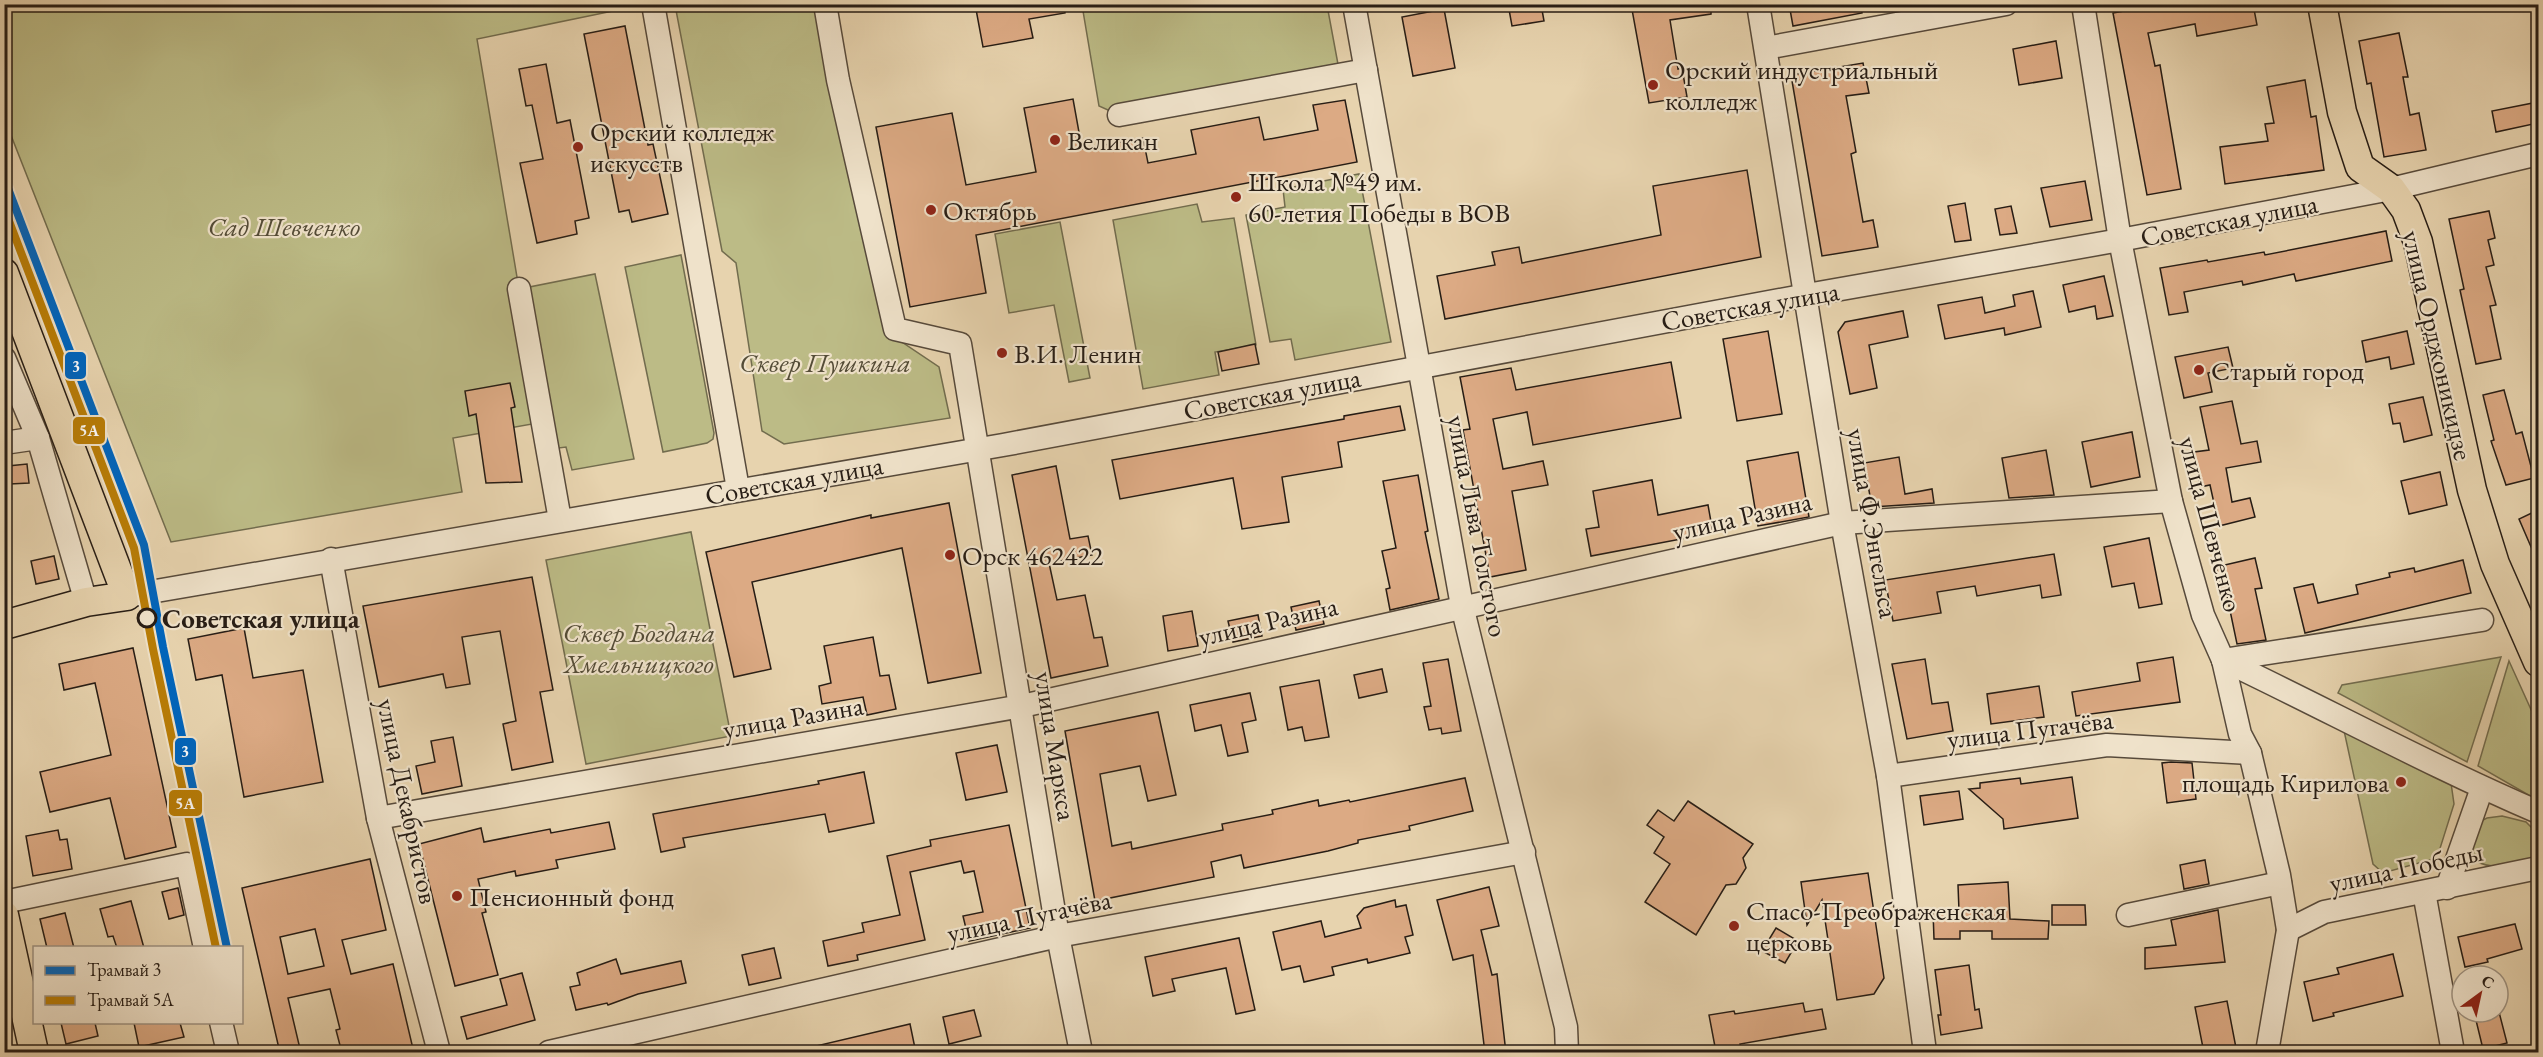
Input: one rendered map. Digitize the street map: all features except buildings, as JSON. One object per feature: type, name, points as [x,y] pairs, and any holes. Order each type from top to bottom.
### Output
[{"type":"main road","name":"улица Орджоникидзе","points":[[2322,4],[2342,112],[2361,167],[2391,189],[2406,210],[2418,242],[2472,489],[2492,553],[2538,662]]},
{"type":"main road","points":[[4,273],[100,520],[127,596]]},
{"type":"main road","name":"Советская улица","points":[[4,625],[86,602],[127,596]]},
{"type":"main road","points":[[4,915],[34,1053]]},
{"type":"street","points":[[653,4],[738,489]]},
{"type":"street","name":"улица Маркса","points":[[825,4],[838,80],[895,329],[960,344],[1022,706],[1058,936],[1081,1053]]},
{"type":"street","name":"улица Льва Толстого","points":[[1354,4],[1462,606],[1494,745],[1524,852],[1566,1027],[1562,1051]]},
{"type":"street","name":"улица Ф.Энгельса","points":[[1758,4],[1807,295],[1842,523],[1888,776],[1925,1053]]},
{"type":"street","points":[[1766,48],[2006,4]]},
{"type":"street","name":"улица Шевченко","points":[[2083,4],[2120,240],[2171,501],[2203,615],[2223,660],[2240,734],[2250,753],[2280,883],[2288,930],[2267,1053]]},
{"type":"street","points":[[1119,115],[1366,70]]},
{"type":"street","name":"Советская улица","points":[[127,596],[977,449],[1807,295],[2120,240],[2391,189],[2538,154]]},
{"type":"street","points":[[519,289],[560,520]]},
{"type":"street","points":[[4,358],[38,438],[86,602]]},
{"type":"street","points":[[4,443],[38,438]]},
{"type":"street","name":"улица Разина","points":[[378,819],[1022,706],[1842,523],[2171,501]]},
{"type":"street","name":"улица Декабристов","points":[[331,559],[378,819],[439,1053]]},
{"type":"street","points":[[2223,660],[2482,620]]},
{"type":"street","points":[[2223,660],[2482,788],[2538,812]]},
{"type":"street","name":"улица Пугачёва","points":[[1888,776],[2107,745],[2250,753]]},
{"type":"street","points":[[2447,888],[2482,788]]},
{"type":"street","name":"улица Пугачёва","points":[[549,1053],[1058,936],[1524,852]]},
{"type":"street","points":[[4,902],[188,864],[205,946]]},
{"type":"street","name":"улица Победы","points":[[2288,930],[2324,912],[2538,868]]},
{"type":"street","points":[[2127,915],[2280,883]]},
{"type":"street","points":[[2424,892],[2453,1053]]},
{"type":"street","points":[[221,1024],[228,1053]]},
{"type":"green space","name":"Сад Шевченко","points":[[5,5],[617,5],[618,10],[477,39],[519,289],[595,274],[634,459],[572,470],[566,447],[551,449],[543,422],[453,438],[462,492],[171,542],[5,120]]},
{"type":"green space","name":"Сквер Пушкина","points":[[675,5],[814,5],[893,336],[939,367],[950,418],[784,444],[762,431],[736,263],[722,251]]},
{"type":"green space","points":[[1082,5],[1327,5],[1340,75],[1119,115],[1099,106]]},
{"type":"green space","points":[[1359,174],[1391,342],[1295,360],[1291,339],[1270,342],[1246,215],[1285,207],[1283,189]]},
{"type":"green space","points":[[1197,204],[1202,222],[1234,218],[1256,345],[1215,352],[1219,375],[1143,389],[1113,220]]},
{"type":"green space","points":[[1060,222],[1090,378],[1069,382],[1054,305],[1009,313],[995,234]]},
{"type":"green space","points":[[681,255],[714,433],[713,439],[707,443],[663,452],[625,267]]},
{"type":"green space","name":"Сквер Богдана Хмельницкого","points":[[691,532],[731,736],[586,764],[546,560]]},
{"type":"green space","points":[[2501,657],[2467,762],[2338,693],[2342,685]]},
{"type":"green space","points":[[2509,661],[2538,725],[2538,798],[2532,797],[2478,766]]},
{"type":"green space","points":[[2343,726],[2451,783],[2454,804],[2437,858],[2383,873],[2373,864]]},
{"type":"green space","points":[[2502,816],[2526,822],[2536,832],[2537,855],[2523,862],[2506,866],[2490,866],[2476,861],[2472,848],[2477,823],[2487,818]]},
{"type":"tram line","name":"3","points":[[4,178],[144,545],[163,647],[227,946]]},
{"type":"tram line","name":"5А","points":[[4,208],[134,548],[216,946]]},
{"type":"place","name":"Орский индустриальный колледж","points":[[1653,85]]},
{"type":"place","name":"Великан","points":[[1055,140]]},
{"type":"place","name":"Орский колледж искусств","points":[[578,147]]},
{"type":"place","name":"Школа №49 им. 60-летия Победы в ВОВ","points":[[1236,197]]},
{"type":"place","name":"Октябрь","points":[[931,210]]},
{"type":"place","name":"В.И. Ленин","points":[[1002,353]]},
{"type":"place","name":"Старый город","points":[[2199,370]]},
{"type":"place","name":"Орск 462422","points":[[950,555]]},
{"type":"place","name":"Советская улица","points":[[147,618]]},
{"type":"place","name":"площадь Кирилова","points":[[2401,782]]},
{"type":"place","name":"Пенсионный фонд","points":[[457,896]]},
{"type":"place","name":"Спасо-Преображенская церковь","points":[[1734,926]]}]
